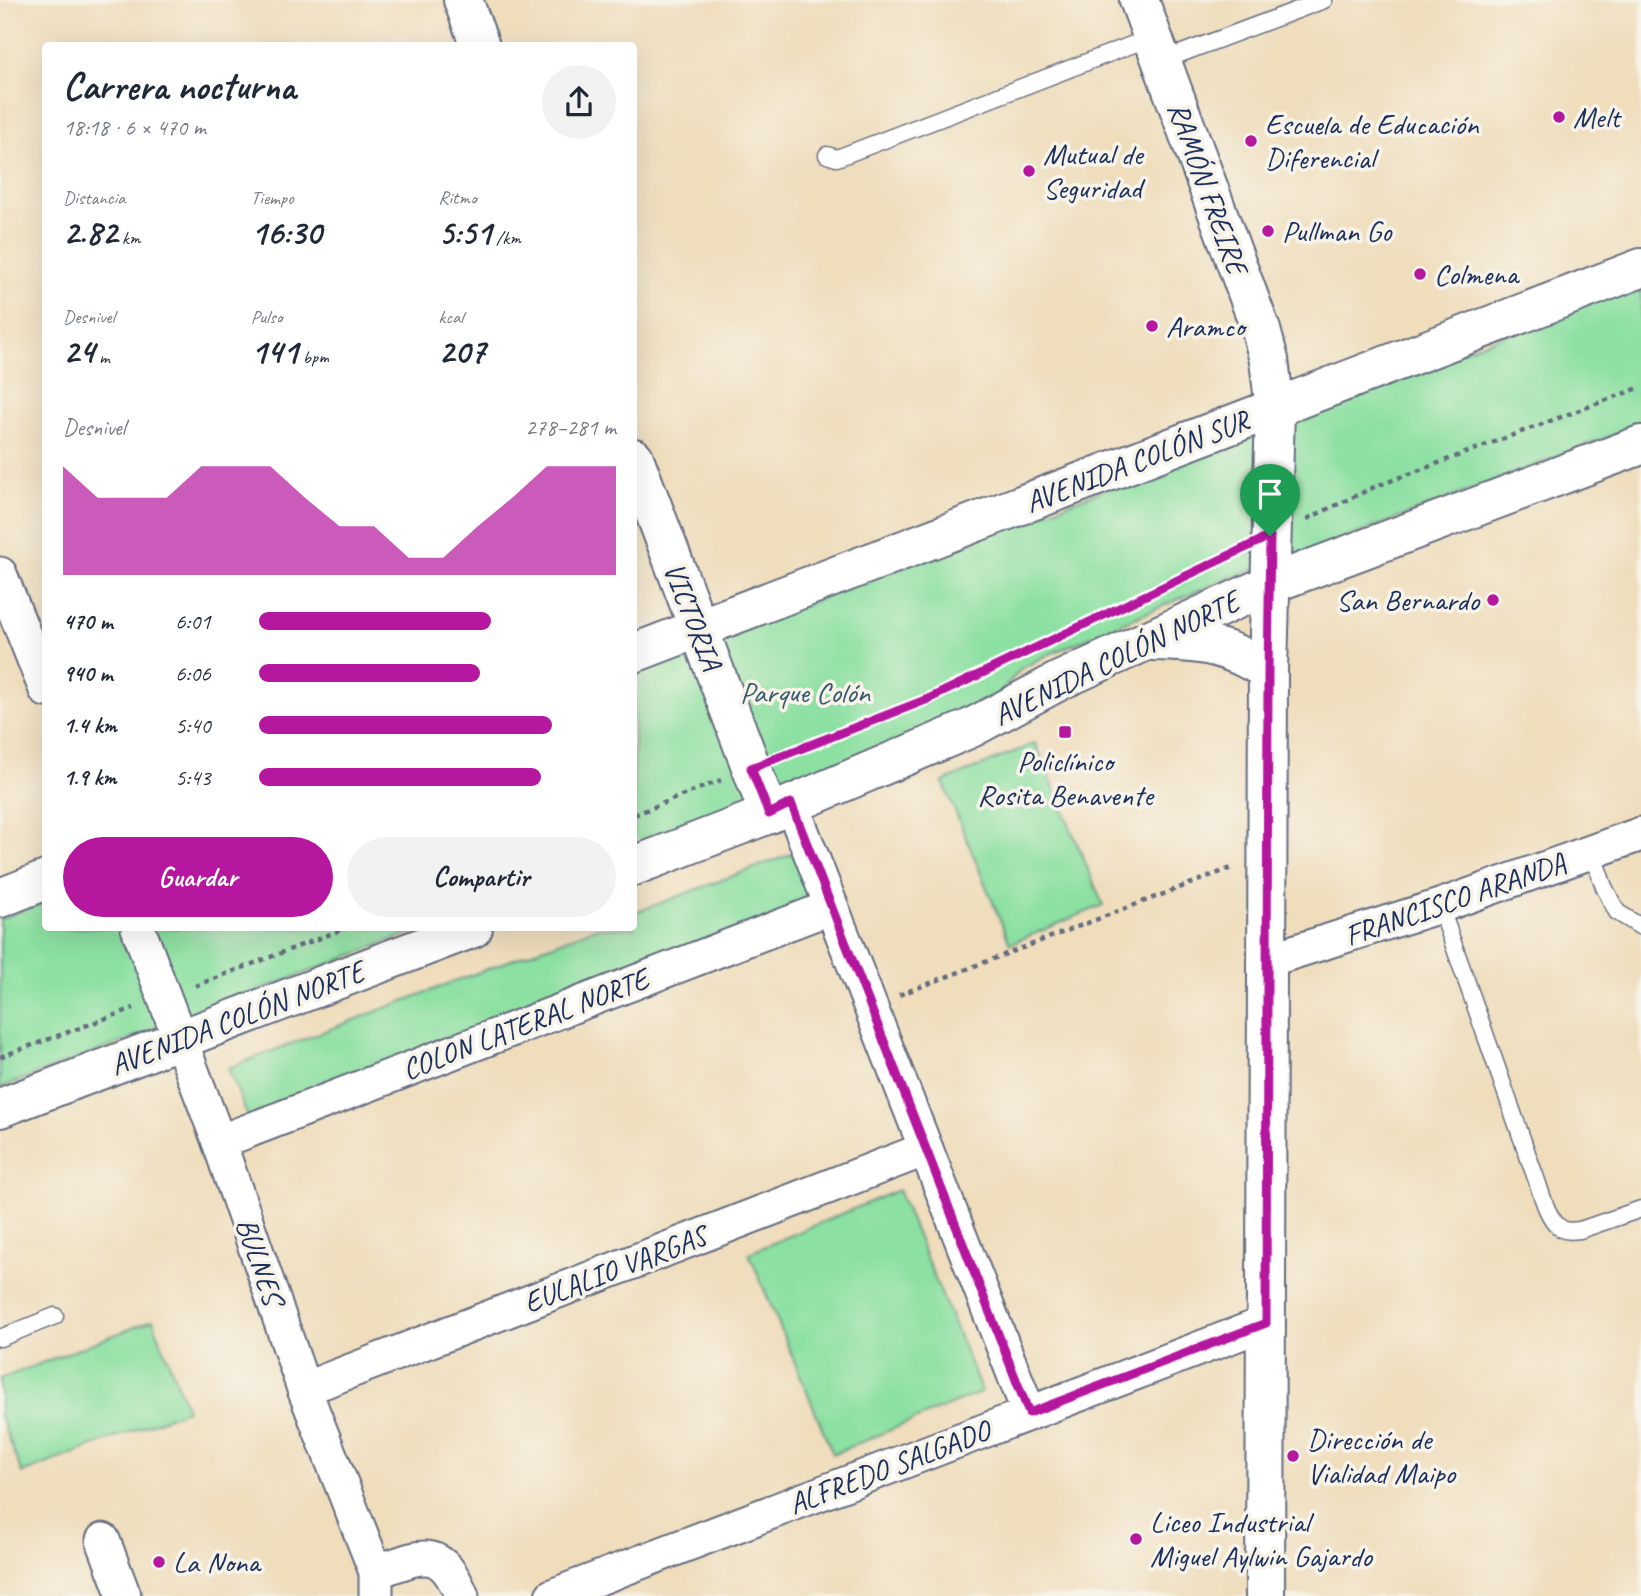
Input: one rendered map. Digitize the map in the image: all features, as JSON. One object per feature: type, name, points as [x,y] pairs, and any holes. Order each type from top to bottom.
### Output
[{"type":"main road","points":[[463,0],[479,42]]},
{"type":"main road","name":"RAMÓN FREIRE","points":[[1139,0],[1261,330],[1269,360],[1275,409],[1268,585],[1265,1596]]},
{"type":"main road","name":"AVENIDA COLÓN SUR","points":[[637,652],[1641,268]]},
{"type":"main road","name":"AVENIDA COLÓN NORTE","points":[[637,865],[780,809],[971,728],[1047,687],[1268,585],[1641,445]]},
{"type":"main road","name":"VICTORIA","points":[[637,466],[751,768],[780,809]]},
{"type":"main road","points":[[1144,641],[1195,642],[1229,650],[1268,671]]},
{"type":"main road","points":[[0,898],[42,882]]},
{"type":"main road","name":"AVENIDA COLÓN NORTE","points":[[0,1108],[465,931]]},
{"type":"street","points":[[0,574],[42,680]]},
{"type":"street","points":[[780,809],[831,907],[1029,1413]]},
{"type":"street","name":"FRANCISCO ARANDA","points":[[1268,960],[1440,906],[1641,834]]},
{"type":"street","name":"COLON LATERAL NORTE","points":[[219,1142],[831,907]]},
{"type":"street","name":"BULNES","points":[[139,931],[219,1142],[304,1389],[376,1584]]},
{"type":"street","name":"EULALIO VARGAS","points":[[304,1389],[926,1149]]},
{"type":"street","name":"ALFREDO SALGADO","points":[[552,1596],[1266,1323]]},
{"type":"street","points":[[103,1540],[124,1596]]},
{"type":"street","points":[[376,1584],[411,1560],[431,1559],[448,1568],[462,1596]]},
{"type":"lane","points":[[827,155],[837,158],[1157,49],[1324,0]]},
{"type":"lane","points":[[1592,852],[1604,887],[1617,912],[1641,928]]},
{"type":"lane","points":[[1440,906],[1533,1170],[1550,1213],[1559,1227],[1570,1232],[1580,1230],[1641,1209]]},
{"type":"lane","points":[[0,1338],[55,1317]]},
{"type":"path","points":[[637,814],[928,699],[1372,488],[1641,387]]},
{"type":"path","points":[[870,1006],[1267,854]]},
{"type":"green space","name":"Parque Colón","points":[[1641,282],[1641,424],[1336,542],[1226,579],[1043,657],[1021,669],[982,709],[637,847],[637,670]]},
{"type":"green space","points":[[1035,743],[1103,905],[1010,944],[943,782]]},
{"type":"green space","points":[[794,853],[813,901],[248,1117],[228,1068],[587,931],[637,931],[637,912]]},
{"type":"green space","points":[[42,903],[42,931],[416,931],[0,1088],[0,919]]},
{"type":"green space","points":[[898,1190],[982,1392],[833,1454],[749,1253]]},
{"type":"green space","points":[[153,1320],[187,1410],[22,1473],[0,1416],[0,1379]]},
{"type":"place","name":"Melt","points":[[1559,117]]},
{"type":"place","name":"Escuela de Educación Diferencial","points":[[1251,141]]},
{"type":"place","name":"Mutual de Seguridad","points":[[1029,171]]},
{"type":"place","name":"Pullman Go","points":[[1268,231]]},
{"type":"place","name":"Colmena","points":[[1420,274]]},
{"type":"place","name":"Aramco","points":[[1152,326]]},
{"type":"place","name":"San Bernardo","points":[[1493,600]]},
{"type":"place","name":"Policlínico Rosita Benavente","points":[[1065,732]]},
{"type":"place","name":"Dirección de Vialidad Maipo","points":[[1293,1456]]},
{"type":"place","name":"Liceo Industrial Miguel Aylwin Gajardo","points":[[1136,1539]]},
{"type":"place","name":"La Nona","points":[[159,1562]]},
{"type":"route","points":[[1270,536],[1266,1323],[1029,1413],[791,803],[769,814],[751,768],[928,699],[1270,536]]}]
